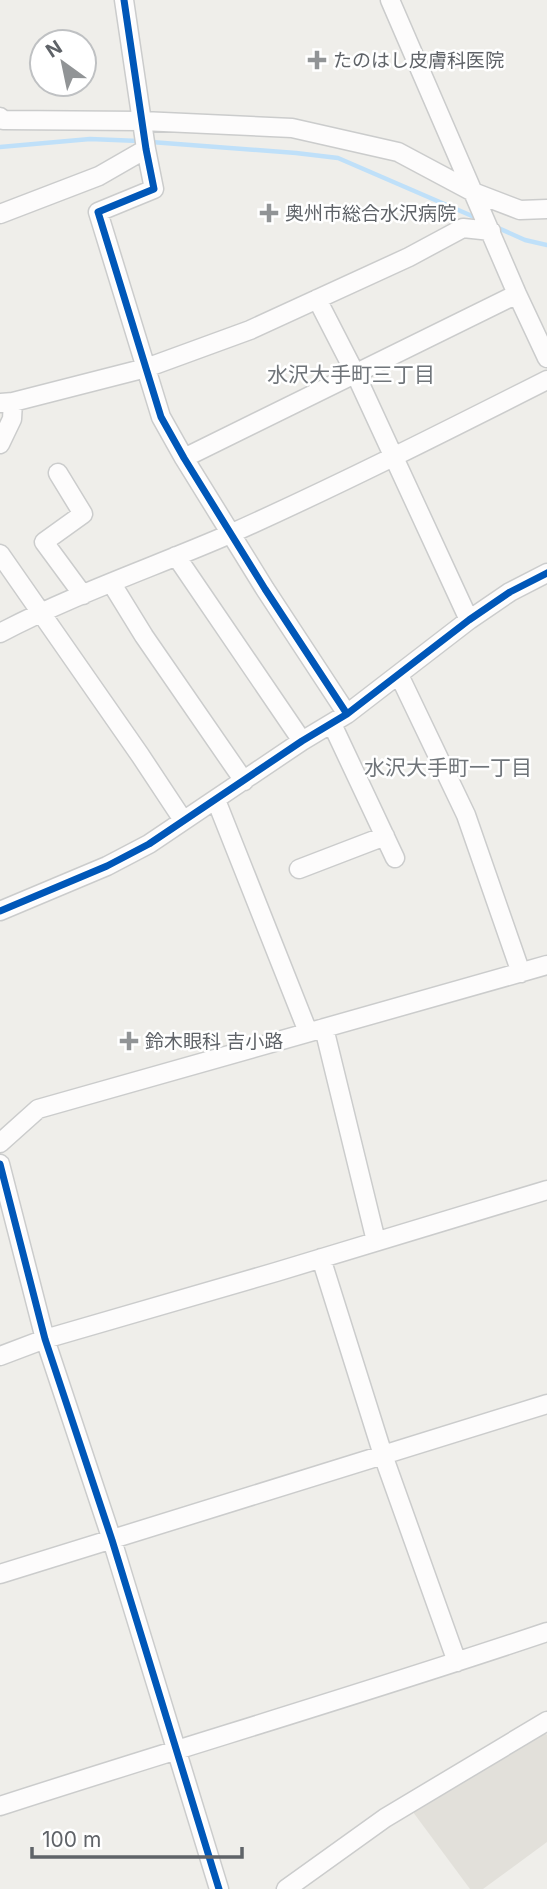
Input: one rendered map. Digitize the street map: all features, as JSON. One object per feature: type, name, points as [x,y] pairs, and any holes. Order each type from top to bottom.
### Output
[{"type":"street","points":[[124,0],[154,189],[97,212],[161,417],[340,719],[395,858]]},
{"type":"street","points":[[390,0],[547,358]]},
{"type":"street","points":[[0,117],[3,120],[142,121],[292,128],[398,152],[473,192],[520,210],[547,209]]},
{"type":"street","points":[[0,214],[99,176],[146,149]]},
{"type":"street","points":[[0,444],[12,419],[6,403],[146,368],[250,330],[409,257],[463,228],[491,232]]},
{"type":"street","points":[[184,458],[517,294]]},
{"type":"street","points":[[317,299],[355,373],[469,620]]},
{"type":"street","points":[[0,633],[40,612],[230,533],[393,457],[547,380]]},
{"type":"street","points":[[58,473],[83,514],[44,542],[83,595]]},
{"type":"street","points":[[0,554],[183,820]]},
{"type":"street","points":[[176,556],[302,741]]},
{"type":"street","points":[[0,911],[107,866],[149,844],[302,741],[340,719],[469,620],[510,592],[547,573]]},
{"type":"street","points":[[112,584],[144,636],[244,780]]},
{"type":"street","points":[[398,675],[466,816],[521,973]]},
{"type":"street","points":[[216,800],[316,1030],[376,1241]]},
{"type":"street","points":[[299,869],[385,836]]},
{"type":"street","points":[[0,1143],[38,1109],[547,965]]},
{"type":"street","points":[[0,1164],[46,1339],[112,1540],[219,1889]]},
{"type":"street","points":[[0,1356],[46,1339],[547,1190]]},
{"type":"street","points":[[321,1258],[383,1455],[457,1662]]},
{"type":"street","points":[[0,1574],[547,1404]]},
{"type":"street","points":[[0,1805],[547,1632]]},
{"type":"street","points":[[286,1889],[385,1818],[547,1721]]},
{"type":"shaded area","points":[[543,1730],[547,1735],[547,1842],[483,1889],[470,1889],[410,1808]]},
{"type":"waterway","points":[[0,147],[90,139],[139,141]]},
{"type":"waterway","points":[[151,142],[338,158],[479,219]]},
{"type":"waterway","points":[[496,227],[525,240],[547,245]]},
{"type":"cycle path","points":[[124,0],[154,189],[98,212],[161,417],[265,589],[347,714]]},
{"type":"cycle path","points":[[0,911],[107,866],[149,844],[302,741],[347,714],[469,620],[510,592],[547,573]]},
{"type":"cycle path","points":[[0,1164],[45,1339],[112,1540],[219,1889]]},
{"type":"place","name":"たのはし皮膚科医院","points":[[317,60]]},
{"type":"place","name":"奥州市総合水沢病院","points":[[269,213]]},
{"type":"place","name":"鈴木眼科 吉小路","points":[[129,1041]]},
{"type":"district","name":"水沢大手町三丁目","points":[[351,374]]},
{"type":"district","name":"水沢大手町一丁目","points":[[448,767]]}]
